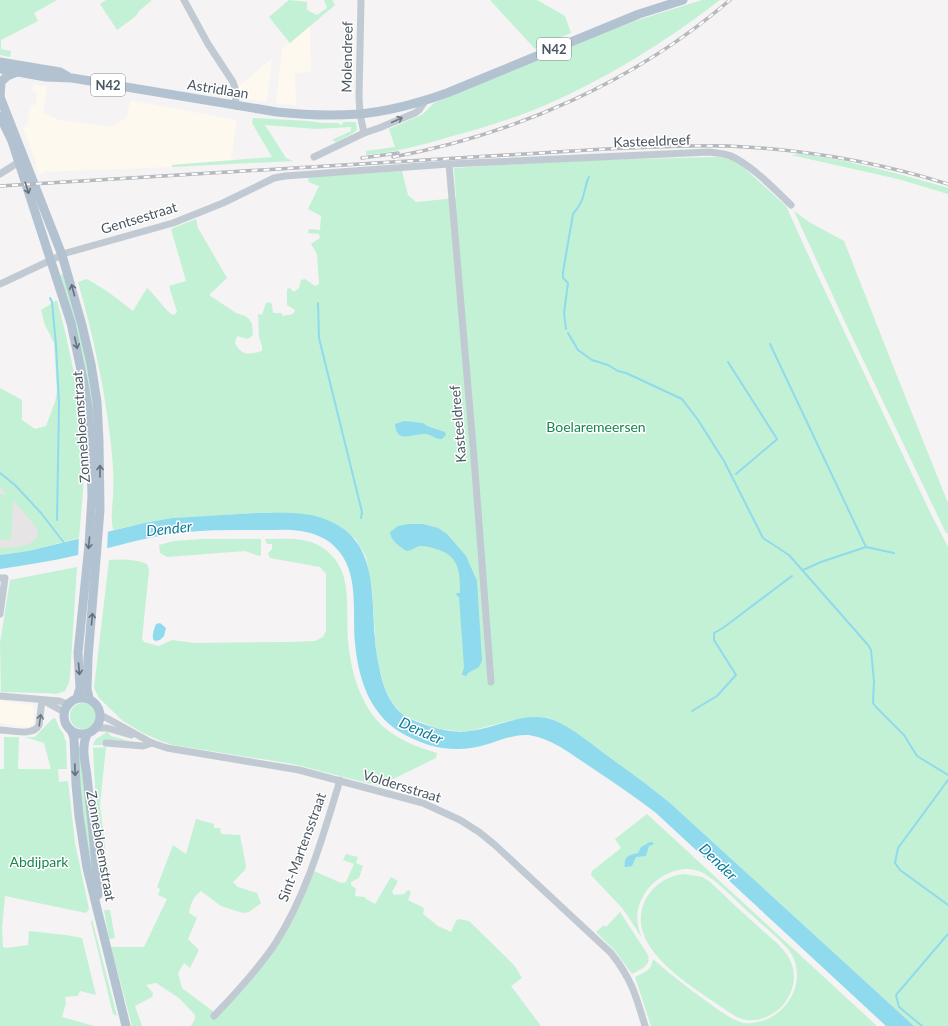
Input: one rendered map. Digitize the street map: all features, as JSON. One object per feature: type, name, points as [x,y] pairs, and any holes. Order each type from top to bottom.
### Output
[{"type":"main road","name":"Astridlaan","points":[[1,64],[18,72],[58,78],[72,78],[277,112],[309,115],[360,114],[425,100],[458,89],[639,14],[683,0]]},
{"type":"main road","name":"Astridlaan","points":[[1,64],[60,72],[72,78]]},
{"type":"main road","points":[[0,97],[0,85],[2,80],[9,75],[18,72]]},
{"type":"main road","name":"Zonnebloemstraat","points":[[0,97],[62,255],[82,325],[91,364],[97,402],[98,425],[96,510],[91,575],[87,689],[89,698]]},
{"type":"main road","name":"Zonnebloemstraat","points":[[0,116],[12,141],[71,323],[84,384],[90,430],[96,510]]},
{"type":"main road","name":"Zonnebloemstraat","points":[[77,698],[80,688],[78,653],[91,575]]},
{"type":"main road","points":[[66,708],[77,698],[89,698],[97,705],[101,715],[99,724],[87,734],[72,732]]},
{"type":"main road","name":"Zonnebloemstraat","points":[[66,708],[64,720],[74,738],[79,816],[93,874]]},
{"type":"main road","name":"Zonnebloemstraat","points":[[87,734],[84,743],[84,751],[93,874],[99,917],[126,1026]]},
{"type":"street","points":[[184,0],[208,44],[233,82],[235,88],[236,106]]},
{"type":"street","name":"Molendreef","points":[[360,114],[361,0]]},
{"type":"street","name":"Astridlaan","points":[[314,157],[364,133],[415,113],[419,110],[425,100]]},
{"type":"street","points":[[360,114],[364,133]]},
{"type":"street","name":"Kasteeldreef","points":[[285,176],[449,164],[709,152],[729,155],[746,165],[791,205]]},
{"type":"street","points":[[0,174],[19,162]]},
{"type":"street","name":"Kasteeldreef","points":[[449,164],[491,682]]},
{"type":"street","name":"Gentsestraat","points":[[0,284],[62,255],[172,222],[223,203],[274,178],[285,176]]},
{"type":"street","points":[[0,614],[3,578]]},
{"type":"street","points":[[0,696],[42,700],[66,708]]},
{"type":"street","points":[[0,730],[30,732],[37,729],[39,725],[42,700]]},
{"type":"street","name":"Voldersstraat","points":[[101,715],[152,743],[167,748],[299,770],[340,780],[423,803],[460,820],[479,832],[495,845],[611,952],[631,982],[645,1026]]},
{"type":"street","name":"Voldersstraat","points":[[96,728],[107,728],[143,738]]},
{"type":"street","name":"Voldersstraat","points":[[106,743],[143,746],[152,743]]},
{"type":"street","name":"Sint-Martensstraat","points":[[214,1016],[275,944],[301,895],[319,846],[340,780]]},
{"type":"shaded area","points":[[310,26],[311,72],[295,73],[296,105],[276,103],[282,49]]},
{"type":"shaded area","points":[[272,58],[267,102],[238,98],[239,86]]},
{"type":"shaded area","points":[[33,84],[47,86],[43,113],[60,120],[112,127],[127,117],[130,100],[237,120],[231,160],[172,165],[172,167],[43,172],[42,174],[38,175],[35,160],[23,128],[28,124],[30,105],[36,105],[37,92],[32,91]]},
{"type":"shaded area","points":[[0,478],[56,542],[0,551]]},
{"type":"shaded area","points":[[0,701],[32,705],[34,710],[33,725],[29,727],[0,723]]},
{"type":"green space","points":[[0,0],[57,0],[34,13],[38,21],[1,40],[1,49],[11,51],[10,57],[0,55]]},
{"type":"green space","points":[[106,0],[152,0],[139,11],[136,16],[117,30],[100,4]]},
{"type":"green space","points":[[289,0],[307,2],[307,10],[317,15],[327,8],[324,0],[332,0],[335,5],[290,43],[269,17]]},
{"type":"green space","points":[[490,0],[537,0],[565,16],[571,33],[535,49]]},
{"type":"green space","points":[[702,0],[720,0],[678,31],[589,85],[541,107],[501,122],[413,147],[366,155],[366,151],[395,147],[389,129],[423,114],[434,103],[601,34],[635,21]]},
{"type":"green space","points":[[253,118],[339,123],[339,125],[343,124],[343,122],[356,122],[357,130],[336,142],[332,140],[351,131],[351,127],[317,129],[265,125],[286,158],[293,161],[172,167],[172,165],[272,157],[252,123]]},
{"type":"green space","points":[[803,154],[876,168],[948,188],[948,194],[898,179],[791,155]]},
{"type":"green space","name":"Boelaremeersen","points":[[719,157],[732,159],[742,166],[786,206],[929,510],[948,547],[948,1026],[914,1026],[669,802],[579,735],[549,718],[526,718],[470,731],[456,731],[436,728],[401,713],[392,703],[385,689],[381,674],[376,651],[372,588],[366,557],[355,538],[256,513],[172,518],[113,530],[112,451],[98,362],[78,282],[87,279],[107,291],[133,311],[147,288],[171,314],[174,315],[177,312],[169,286],[186,281],[171,229],[196,219],[198,228],[227,278],[209,295],[236,313],[249,319],[252,324],[253,335],[248,339],[237,336],[235,343],[240,350],[249,354],[262,351],[259,337],[258,314],[262,315],[266,303],[269,302],[272,304],[273,313],[281,313],[283,316],[293,314],[295,310],[287,305],[287,289],[290,288],[294,292],[299,288],[301,280],[305,279],[315,286],[319,284],[317,254],[311,244],[320,238],[319,234],[308,233],[309,229],[320,230],[321,216],[308,209],[319,186],[308,181],[309,177],[402,171],[408,195],[416,202],[456,198],[454,168],[586,160]]},
{"type":"green space","points":[[794,211],[809,222],[844,241],[948,503],[948,533],[946,533],[845,322]]},
{"type":"green space","points":[[63,274],[82,329],[94,404],[93,429],[57,276]]},
{"type":"green space","points":[[57,300],[67,340],[79,401],[83,441],[84,472],[79,538],[28,551],[0,555],[0,548],[26,545],[35,540],[38,536],[37,528],[13,500],[11,540],[0,540],[0,494],[7,494],[0,487],[0,388],[22,400],[22,420],[35,429],[46,426],[57,392],[54,343],[45,325],[41,310]]},
{"type":"green space","points":[[202,539],[261,539],[261,555],[259,556],[245,551],[167,557],[160,553],[159,545],[174,541]]},
{"type":"green space","points":[[265,539],[304,540],[316,544],[329,552],[343,574],[346,586],[348,641],[350,654],[355,679],[365,703],[380,724],[390,732],[412,744],[437,753],[436,758],[379,786],[293,764],[173,745],[143,733],[123,721],[99,698],[94,688],[109,560],[138,561],[147,564],[149,570],[142,639],[144,642],[159,646],[172,640],[194,643],[288,642],[315,641],[323,637],[326,631],[326,574],[320,567],[270,558],[268,553],[272,549],[272,544],[267,544]]},
{"type":"green space","points":[[77,567],[70,676],[69,683],[65,691],[56,694],[1,692],[0,643],[10,580]]},
{"type":"green space","points":[[83,703],[92,707],[96,716],[92,725],[83,729],[74,725],[70,716],[74,707]]},
{"type":"green space","name":"Abdijpark","points":[[55,718],[66,742],[67,769],[58,769],[59,782],[68,781],[75,843],[89,909],[86,913],[5,896],[2,928],[3,947],[6,948],[28,945],[29,931],[82,938],[96,995],[80,991],[78,996],[65,997],[66,1003],[62,1017],[94,1026],[0,1026],[0,769],[4,769],[4,737],[19,737],[18,769],[51,769],[44,743],[25,737],[35,737],[52,719]]},
{"type":"green space","points":[[107,731],[111,736],[133,742],[105,740],[103,745],[93,745],[97,738]]},
{"type":"green space","points":[[81,747],[95,870],[92,875],[83,831],[77,748]]},
{"type":"green space","points":[[106,747],[100,805],[108,872],[104,873],[97,824],[93,748]]},
{"type":"green space","points":[[647,814],[877,1026],[651,1026],[635,977],[649,969],[653,959],[717,1009],[744,1023],[759,1022],[772,1017],[782,1008],[791,998],[796,986],[797,973],[794,960],[787,948],[779,940],[714,880],[701,872],[694,870],[687,869],[671,872],[664,875],[647,890],[640,902],[637,913],[639,931],[642,938],[623,909],[591,875],[592,871],[621,848],[615,839]]},
{"type":"green space","points":[[196,819],[214,824],[214,828],[220,828],[221,834],[240,835],[246,866],[245,870],[233,882],[238,887],[257,893],[261,903],[249,912],[243,913],[221,906],[201,891],[194,898],[192,903],[189,913],[197,918],[188,939],[199,950],[190,968],[184,963],[178,973],[182,988],[218,1015],[248,984],[265,961],[314,871],[341,883],[346,882],[354,864],[343,860],[346,854],[358,857],[356,863],[363,866],[359,878],[351,882],[351,885],[356,889],[355,896],[365,897],[375,904],[391,877],[398,881],[392,892],[394,895],[404,894],[408,890],[411,892],[408,900],[424,908],[423,914],[438,926],[451,932],[456,921],[459,919],[469,921],[514,965],[522,978],[511,986],[541,1026],[191,1026],[195,1019],[195,1015],[179,998],[156,983],[146,985],[153,993],[152,997],[135,1006],[142,1026],[132,1026],[111,947],[144,947],[167,899],[158,895],[160,889],[157,887],[173,845],[186,854]]},
{"type":"green space","points":[[684,874],[702,877],[709,881],[777,943],[789,958],[793,969],[794,980],[791,991],[786,1001],[779,1009],[769,1016],[747,1020],[734,1016],[678,976],[663,962],[651,947],[643,932],[641,915],[647,897],[658,884],[673,876]]},
{"type":"green space","points":[[104,910],[110,910],[115,938],[109,939]]},
{"type":"green space","points":[[620,912],[648,955],[649,959],[647,965],[632,974],[616,952],[596,932],[604,925],[606,927]]},
{"type":"green space","points":[[92,920],[117,1016],[113,1014],[91,922]]},
{"type":"water","points":[[404,421],[423,423],[427,426],[445,432],[446,435],[442,439],[425,434],[402,436],[396,430],[395,424]]},
{"type":"water","name":"Dender","points":[[256,513],[306,514],[322,518],[340,527],[353,538],[362,552],[368,567],[373,602],[376,646],[381,677],[390,699],[401,713],[426,725],[454,731],[465,732],[518,719],[537,717],[554,720],[576,732],[669,802],[914,1026],[886,1026],[656,813],[556,744],[538,737],[518,735],[477,747],[465,749],[443,748],[432,746],[411,738],[389,724],[380,715],[373,704],[362,681],[355,643],[352,579],[348,568],[343,557],[335,547],[320,536],[292,530],[183,532],[39,563],[0,569],[0,555],[28,551],[144,523],[172,518]]},
{"type":"water","points":[[423,524],[438,528],[447,534],[466,556],[477,581],[482,660],[479,666],[467,674],[467,676],[462,675],[464,667],[459,597],[456,593],[460,593],[460,579],[457,567],[451,557],[439,550],[421,546],[406,551],[396,543],[390,532],[398,526]]},
{"type":"water","points":[[160,623],[166,628],[164,636],[160,640],[155,641],[153,639],[153,632],[156,624]]},
{"type":"water","points":[[650,842],[654,844],[649,846],[646,856],[636,857],[632,866],[625,867],[624,865],[627,857],[638,853],[641,847]]},
{"type":"pier","points":[[108,529],[107,551],[78,557],[79,536]]},
{"type":"waterway","points":[[566,329],[564,313],[568,283],[563,278],[563,272],[573,214],[581,202],[589,177]]},
{"type":"waterway","points":[[50,298],[52,302],[56,345],[59,404],[57,520]]},
{"type":"waterway","points":[[318,303],[319,338],[362,512],[361,518]]},
{"type":"waterway","points":[[568,333],[578,350],[592,360],[608,365],[618,371],[626,373],[682,399],[698,420],[724,461],[763,538],[789,555],[868,645],[871,650],[874,681],[873,703],[904,735],[917,756],[948,775]]},
{"type":"waterway","points":[[770,344],[866,547],[821,562],[803,570]]},
{"type":"waterway","points":[[728,362],[777,439],[736,474]]},
{"type":"waterway","points":[[0,473],[15,485],[41,513],[65,544]]},
{"type":"waterway","points":[[866,547],[894,553]]},
{"type":"waterway","points":[[692,711],[717,696],[736,675],[714,640],[714,633],[723,628],[792,576]]},
{"type":"waterway","points":[[948,780],[898,848],[895,863],[900,870],[948,905]]},
{"type":"waterway","points":[[922,1026],[899,1007],[896,995],[948,934]]},
{"type":"railway","points":[[393,157],[439,147],[484,134],[528,119],[572,101],[614,80],[654,56],[693,29],[730,0]]},
{"type":"railway","points":[[0,186],[592,150],[709,146],[784,150],[839,158],[894,169],[948,184]]},
{"type":"railway","points":[[362,158],[398,153]]}]
